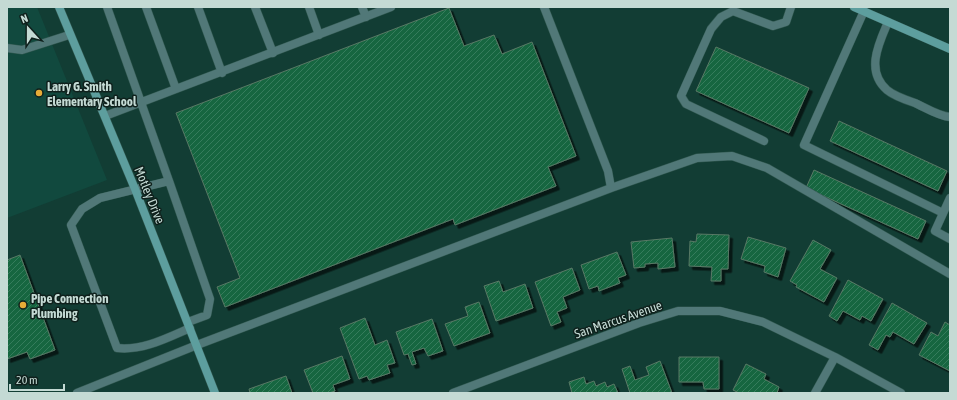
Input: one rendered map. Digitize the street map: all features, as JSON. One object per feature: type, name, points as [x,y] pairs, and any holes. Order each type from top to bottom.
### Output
[{"type":"street","name":"Motley Drive","points":[[59,7],[69,35],[105,116],[135,190],[215,393]]},
{"type":"street","points":[[107,7],[142,103],[210,299],[207,315],[156,343],[128,349],[117,348],[71,225],[82,209],[100,198],[169,181]]},
{"type":"street","points":[[146,7],[176,89]]},
{"type":"street","points":[[198,7],[222,73]]},
{"type":"street","points":[[255,7],[273,53]]},
{"type":"street","points":[[309,7],[319,35]]},
{"type":"street","points":[[362,7],[366,17]]},
{"type":"street","points":[[105,116],[222,73],[390,7]]},
{"type":"street","points":[[544,7],[608,171],[611,188]]},
{"type":"street","points":[[764,141],[686,104],[681,96],[711,29],[721,17],[733,11],[773,26],[786,22],[791,7]]},
{"type":"street","points":[[854,7],[950,49]]},
{"type":"street","points":[[864,11],[804,145],[943,213]]},
{"type":"street","points":[[888,22],[875,51],[876,71],[879,80],[887,90],[950,117]]},
{"type":"street","points":[[7,48],[22,50],[69,35]]},
{"type":"street","points":[[77,393],[197,345],[611,188],[697,158],[732,156],[767,168],[950,274]]},
{"type":"street","points":[[950,198],[935,231],[950,238]]},
{"type":"street","name":"San Marcus Avenue","points":[[453,393],[639,323],[678,311],[720,311],[764,322],[835,357],[901,393]]},
{"type":"street","points":[[815,393],[835,357]]},
{"type":"shaded area","name":"Larry G. Smith Elementary School","points":[[7,7],[37,7],[107,180],[7,218]]},
{"type":"building","points":[[449,8],[464,46],[494,35],[502,54],[532,42],[576,156],[548,167],[556,186],[455,225],[453,219],[225,307],[217,287],[240,278],[176,113]]},
{"type":"building","points":[[716,47],[809,88],[789,133],[696,91]]},
{"type":"building","points":[[839,121],[947,171],[938,191],[830,141]]},
{"type":"building","points":[[814,170],[926,221],[918,239],[806,188]]},
{"type":"building","points":[[697,234],[729,235],[728,269],[721,269],[721,281],[711,281],[712,267],[689,266],[690,241],[696,242]]},
{"type":"building","points":[[748,237],[786,248],[778,277],[764,272],[765,266],[741,259]]},
{"type":"building","points":[[672,238],[675,267],[658,269],[658,263],[645,264],[645,267],[634,268],[631,242]]},
{"type":"building","points":[[813,240],[831,250],[820,269],[837,278],[824,302],[796,287],[797,285],[790,281]]},
{"type":"building","points":[[617,252],[626,275],[618,278],[620,283],[599,291],[598,286],[589,289],[581,265]]},
{"type":"building","name":"Pipe Connection Plumbing","points":[[20,255],[55,350],[30,359],[27,352],[7,359],[7,260]]},
{"type":"building","points":[[572,268],[580,290],[563,297],[567,308],[557,312],[561,322],[551,326],[535,282]]},
{"type":"building","points":[[848,280],[883,299],[871,321],[862,316],[860,320],[843,311],[837,321],[829,316]]},
{"type":"building","points":[[499,281],[503,292],[525,284],[533,308],[496,321],[484,286]]},
{"type":"building","points":[[479,302],[490,333],[454,346],[445,324],[468,316],[465,307]]},
{"type":"building","points":[[892,303],[927,323],[914,344],[893,332],[890,337],[886,335],[878,350],[869,345]]},
{"type":"building","points":[[365,318],[375,345],[387,340],[395,363],[387,365],[390,373],[369,380],[367,376],[359,379],[340,328]]},
{"type":"building","points":[[432,319],[443,351],[428,356],[424,348],[412,352],[416,364],[412,365],[408,354],[404,355],[396,332]]},
{"type":"building","points":[[945,322],[950,325],[950,371],[919,355],[931,332],[938,336]]},
{"type":"building","points":[[342,356],[350,379],[333,385],[335,391],[329,393],[313,393],[304,370]]},
{"type":"building","points":[[679,357],[719,357],[719,389],[704,389],[703,382],[679,382]]},
{"type":"building","points":[[660,361],[672,393],[630,393],[622,369],[630,366],[635,380],[649,375],[646,367]]},
{"type":"building","points":[[746,364],[766,374],[764,379],[779,387],[777,393],[739,393],[733,390]]},
{"type":"building","points":[[286,376],[292,393],[250,393],[249,389]]},
{"type":"building","points":[[584,377],[586,384],[594,381],[596,386],[605,382],[607,387],[614,384],[618,393],[572,393],[569,382]]},
{"type":"place","name":"Larry G. Smith Elementary School","points":[[39,93]]},
{"type":"place","name":"Pipe Connection Plumbing","points":[[23,305]]}]
